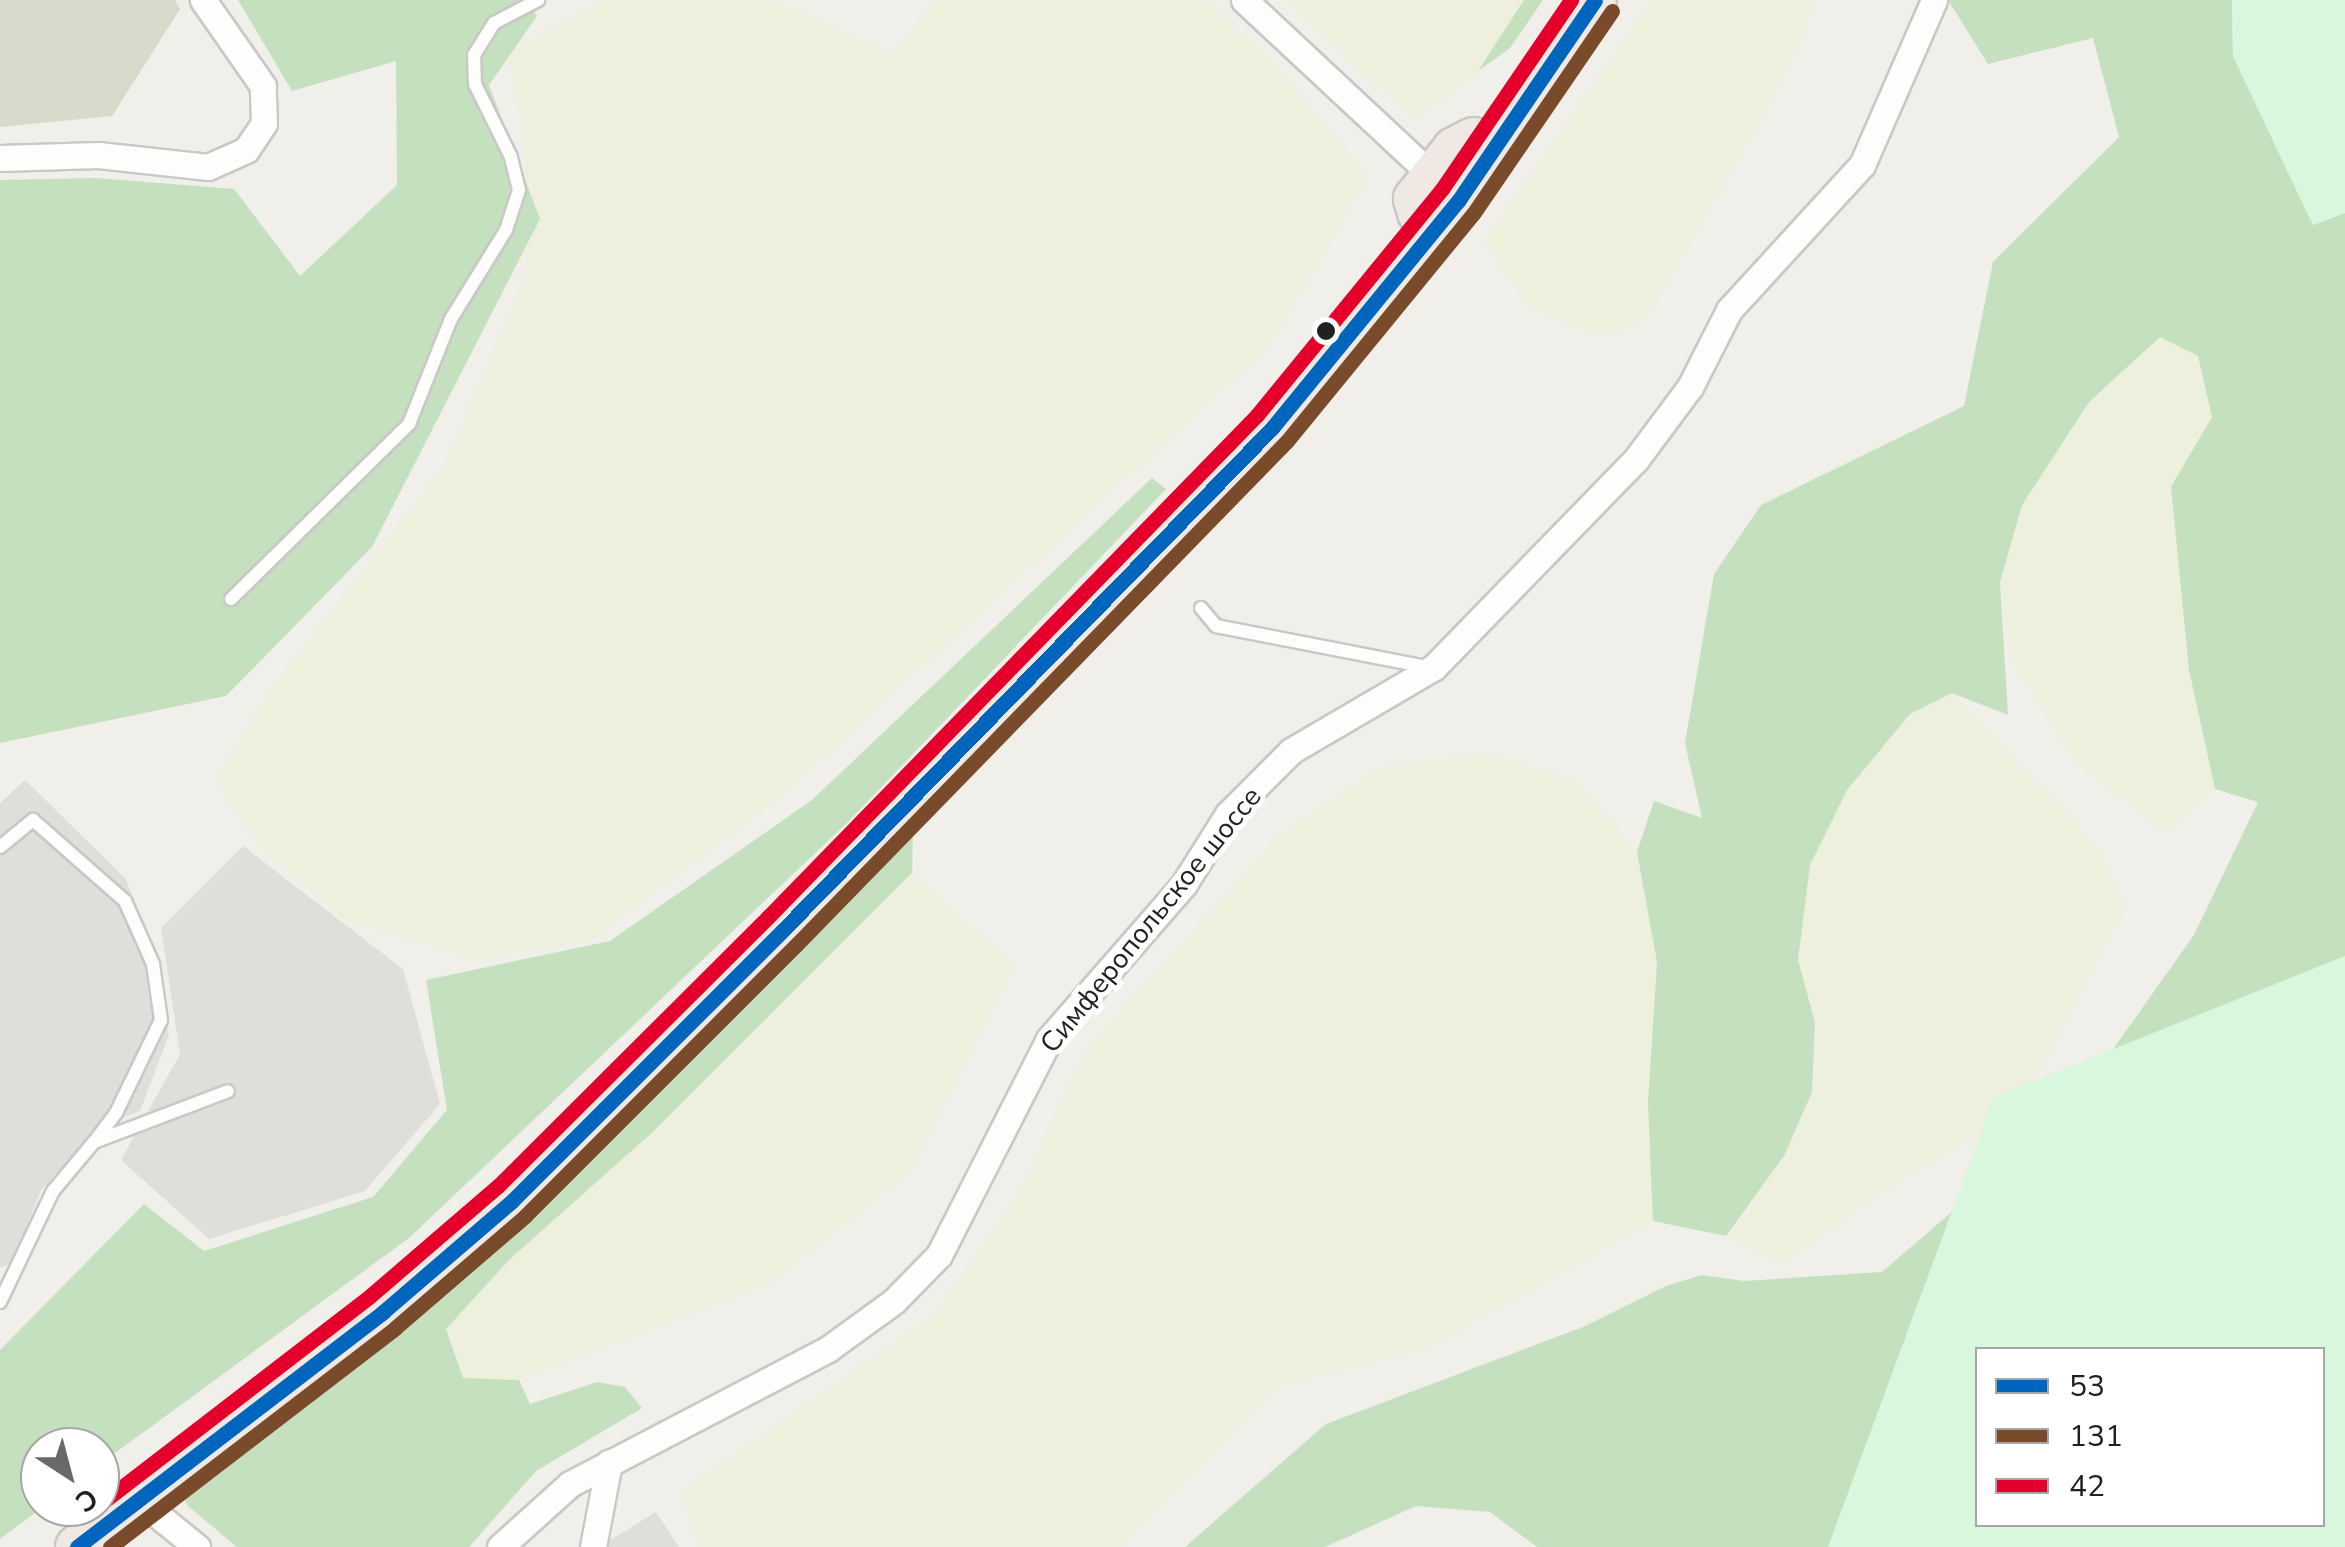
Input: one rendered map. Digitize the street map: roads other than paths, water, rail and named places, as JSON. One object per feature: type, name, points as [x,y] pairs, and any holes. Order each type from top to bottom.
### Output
[{"type":"highway","points":[[120,1498],[383,1312],[512,1201],[1272,428],[1402,267],[1488,139],[1572,0]]},
{"type":"highway","points":[[120,1498],[373,1296],[501,1186],[773,916],[1257,414],[1436,191],[1488,139],[1595,0]]},
{"type":"highway","points":[[1402,267],[1401,252],[1436,191]]},
{"type":"highway","points":[[44,1547],[76,1527]]},
{"type":"highway","points":[[77,1547],[93,1527]]},
{"type":"street","points":[[0,158],[98,155],[208,167],[246,150],[264,123],[263,86],[203,0]]},
{"type":"street","points":[[1244,0],[1436,191]]},
{"type":"street","name":"Симферопольское шоссе","points":[[500,1547],[546,1502],[609,1462],[828,1349],[894,1301],[939,1254],[1048,1040],[1184,884],[1228,814],[1291,751],[1434,667],[1637,458],[1690,388],[1729,310],[1862,166],[1934,0]]},
{"type":"street","points":[[593,1547],[609,1462]]},
{"type":"street","points":[[120,1508],[197,1547]]},
{"type":"lane","points":[[230,599],[409,424],[451,319],[506,230],[519,190],[511,157],[475,84],[474,55],[494,23],[538,0]]},
{"type":"lane","points":[[1201,608],[1216,626],[1434,667]]},
{"type":"lane","points":[[0,847],[33,820],[125,901],[153,964],[160,1020],[116,1113],[54,1191],[4,1281],[0,1302]]},
{"type":"lane","points":[[94,1142],[228,1091]]}]
